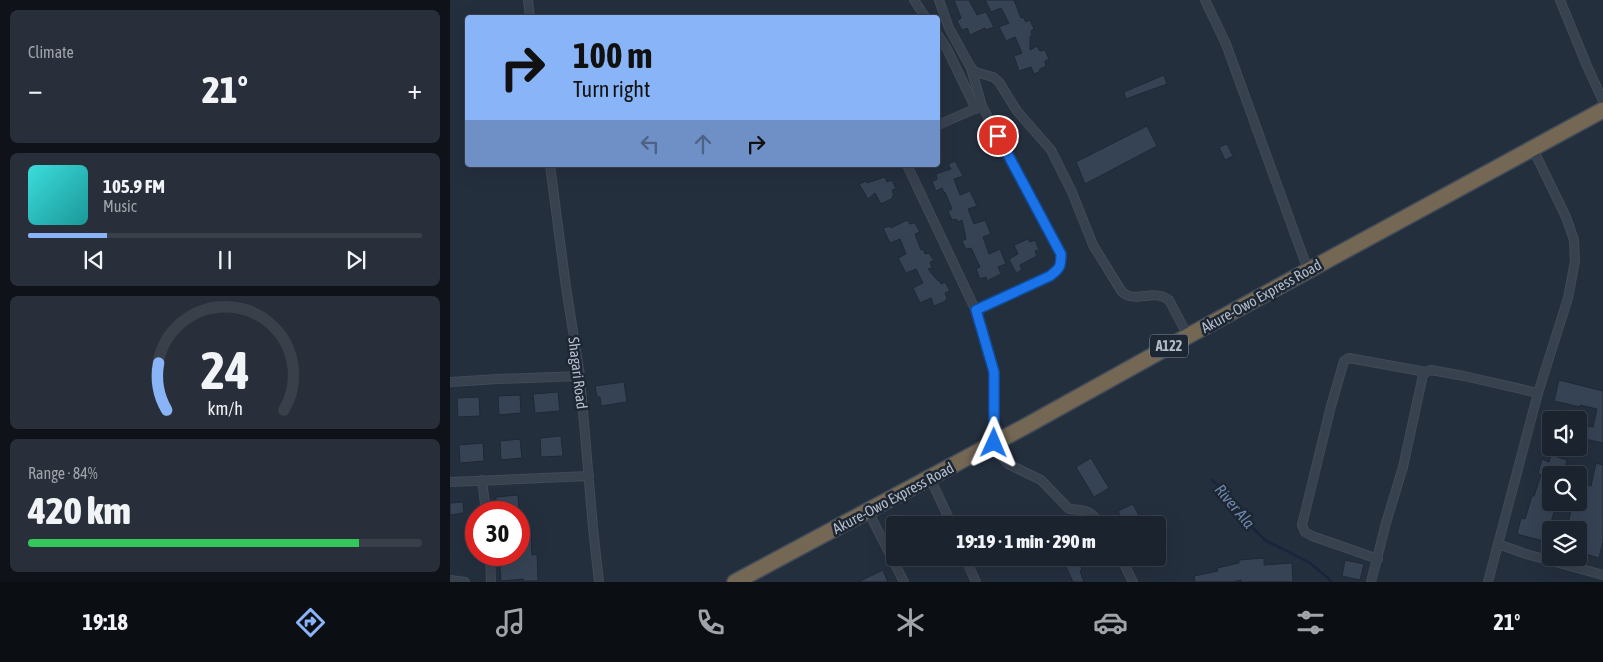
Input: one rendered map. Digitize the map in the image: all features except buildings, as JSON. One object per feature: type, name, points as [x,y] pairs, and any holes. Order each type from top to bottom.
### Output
[{"type":"highway","name":"Akure-Owo Express Road","points":[[735,582],[930,478],[1603,110]]},
{"type":"street","points":[[528,0],[530,15]]},
{"type":"street","points":[[914,0],[924,15]]},
{"type":"street","points":[[939,0],[949,28],[971,68],[979,107]]},
{"type":"street","points":[[1206,0],[1226,44],[1308,270]]},
{"type":"street","points":[[1560,0],[1603,101]]},
{"type":"street","points":[[940,38],[1061,254],[1059,269],[1050,276],[976,310]]},
{"type":"street","points":[[971,68],[975,72],[993,77],[999,82],[1017,111],[1051,150],[1072,192],[1093,245],[1122,292],[1132,297],[1158,294],[1165,296],[1188,336]]},
{"type":"street","points":[[940,125],[979,107]]},
{"type":"street","points":[[1488,582],[1538,393],[1568,298],[1575,262],[1574,240],[1566,216],[1533,149]]},
{"type":"street","name":"Shagari Road","points":[[550,167],[580,376],[599,582]]},
{"type":"street","points":[[908,167],[976,310],[994,372],[994,443],[1000,455],[1008,464],[1041,480],[1064,506],[1069,509],[1087,511],[1094,516]]},
{"type":"street","points":[[1378,559],[1312,536],[1305,532],[1302,525],[1331,406],[1346,359],[1350,358],[1426,372],[1431,370],[1538,393]]},
{"type":"street","points":[[1372,582],[1386,523],[1403,467],[1423,374],[1426,372]]},
{"type":"street","points":[[450,382],[498,378],[580,376]]},
{"type":"street","points":[[450,482],[589,476]]},
{"type":"street","points":[[930,478],[948,516]]},
{"type":"street","points":[[482,480],[485,501]]},
{"type":"street","points":[[868,511],[904,582]]},
{"type":"street","points":[[1498,544],[1603,576]]},
{"type":"street","points":[[490,566],[491,582]]},
{"type":"street","points":[[969,566],[976,582]]},
{"type":"street","points":[[1125,566],[1133,582]]},
{"type":"street","points":[[450,580],[465,582]]},
{"type":"waterway","name":"River Ala","points":[[1212,480],[1229,496],[1238,513],[1266,541],[1310,563],[1331,582]]},
{"type":"route","points":[[994,443],[994,372],[976,310],[1050,276],[1059,269],[1061,263],[1061,254],[998,136]]}]
